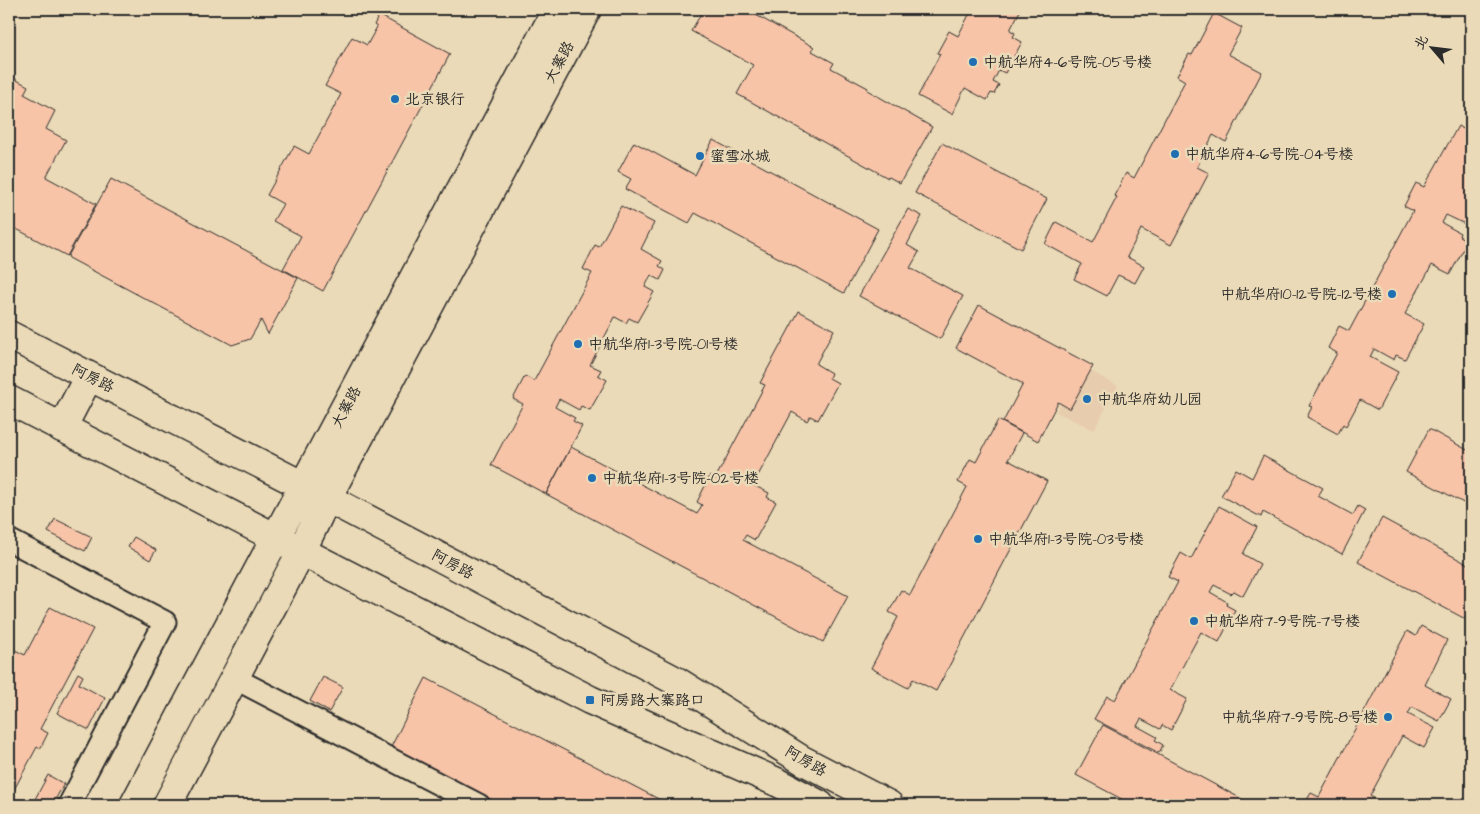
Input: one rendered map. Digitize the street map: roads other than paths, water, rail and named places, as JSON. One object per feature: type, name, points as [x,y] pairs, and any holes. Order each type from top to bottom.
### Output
[{"type":"main road","name":"大寨路","points":[[168,805],[301,552],[315,492],[557,9]]},
{"type":"main road","name":"大寨路","points":[[134,805],[274,538],[315,492],[587,9]]},
{"type":"main road","name":"阿房路","points":[[9,335],[315,492],[678,682],[802,760],[889,805]]},
{"type":"main road","points":[[62,428],[89,376]]},
{"type":"main road","points":[[9,400],[590,700],[779,783],[812,803]]},
{"type":"street","points":[[9,540],[165,622],[69,805]]},
{"type":"street","points":[[234,678],[479,805]]},
{"type":"place","name":"中航华府4-6号院-05号楼","points":[[973,62]]},
{"type":"place","name":"北京银行","points":[[395,99]]},
{"type":"place","name":"中航华府4-6号院-04号楼","points":[[1175,154]]},
{"type":"place","name":"蜜雪冰城","points":[[700,156]]},
{"type":"place","name":"中航华府10-12号院-12号楼","points":[[1392,294]]},
{"type":"place","name":"中航华府1-3号院-01号楼","points":[[578,344]]},
{"type":"place","name":"中航华府幼儿园","points":[[1087,399]]},
{"type":"place","name":"中航华府1-3号院-02号楼","points":[[592,478]]},
{"type":"place","name":"中航华府1-3号院-03号楼","points":[[978,539]]},
{"type":"place","name":"中航华府7-9号院-7号楼","points":[[1194,621]]},
{"type":"place","name":"阿房路大寨路口","points":[[590,700]]},
{"type":"place","name":"中航华府7-9号院-8号楼","points":[[1388,717]]}]
